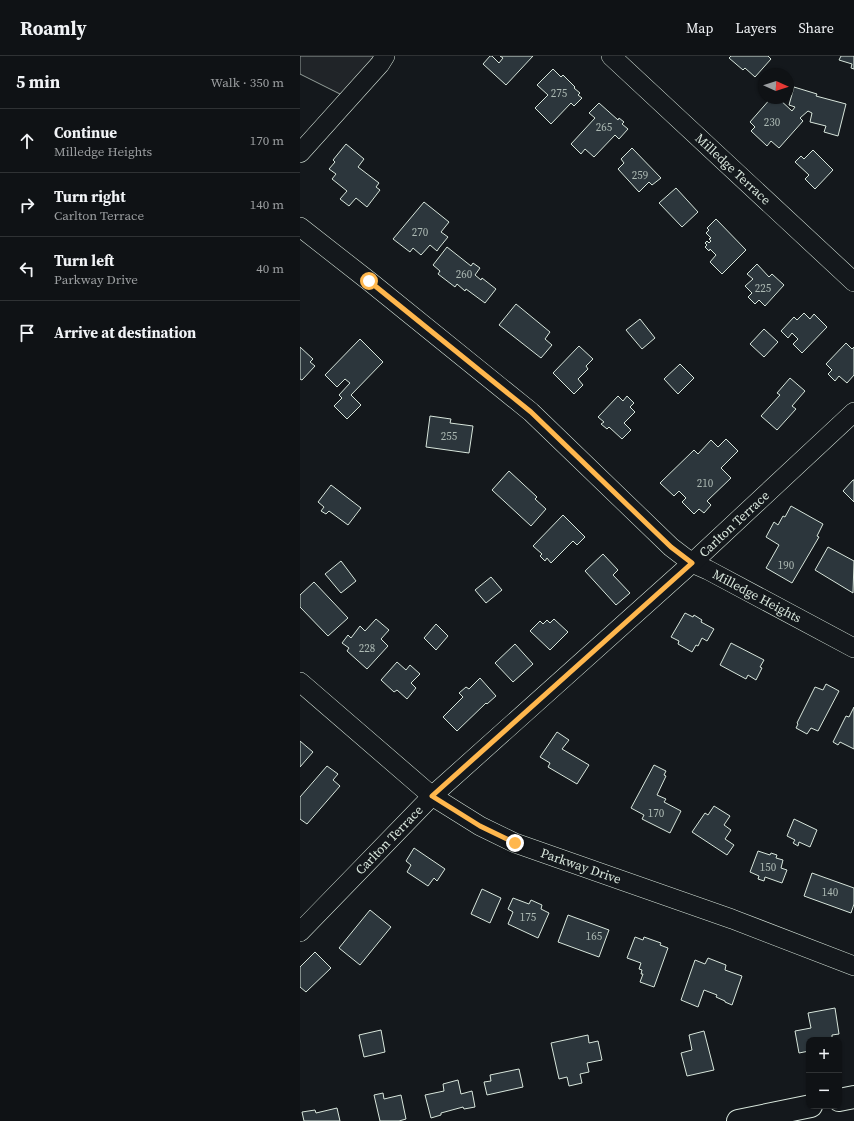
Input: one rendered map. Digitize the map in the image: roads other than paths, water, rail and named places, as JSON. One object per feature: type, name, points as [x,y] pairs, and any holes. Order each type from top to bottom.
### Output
[{"type":"main road","points":[[842,1099],[854,1097]]},
{"type":"main road","points":[[738,1121],[806,1107]]},
{"type":"street","points":[[300,153],[380,64],[385,56]]},
{"type":"street","name":"Milledge Terrace","points":[[611,56],[854,282]]},
{"type":"street","name":"Milledge Heights","points":[[300,227],[531,412],[671,547],[692,563],[708,570],[854,648]]},
{"type":"street","name":"Carlton Terrace","points":[[300,932],[432,796],[692,563],[854,412]]},
{"type":"street","name":"Parkway Drive","points":[[300,682],[432,796],[480,826],[515,843],[732,919],[854,966]]}]
